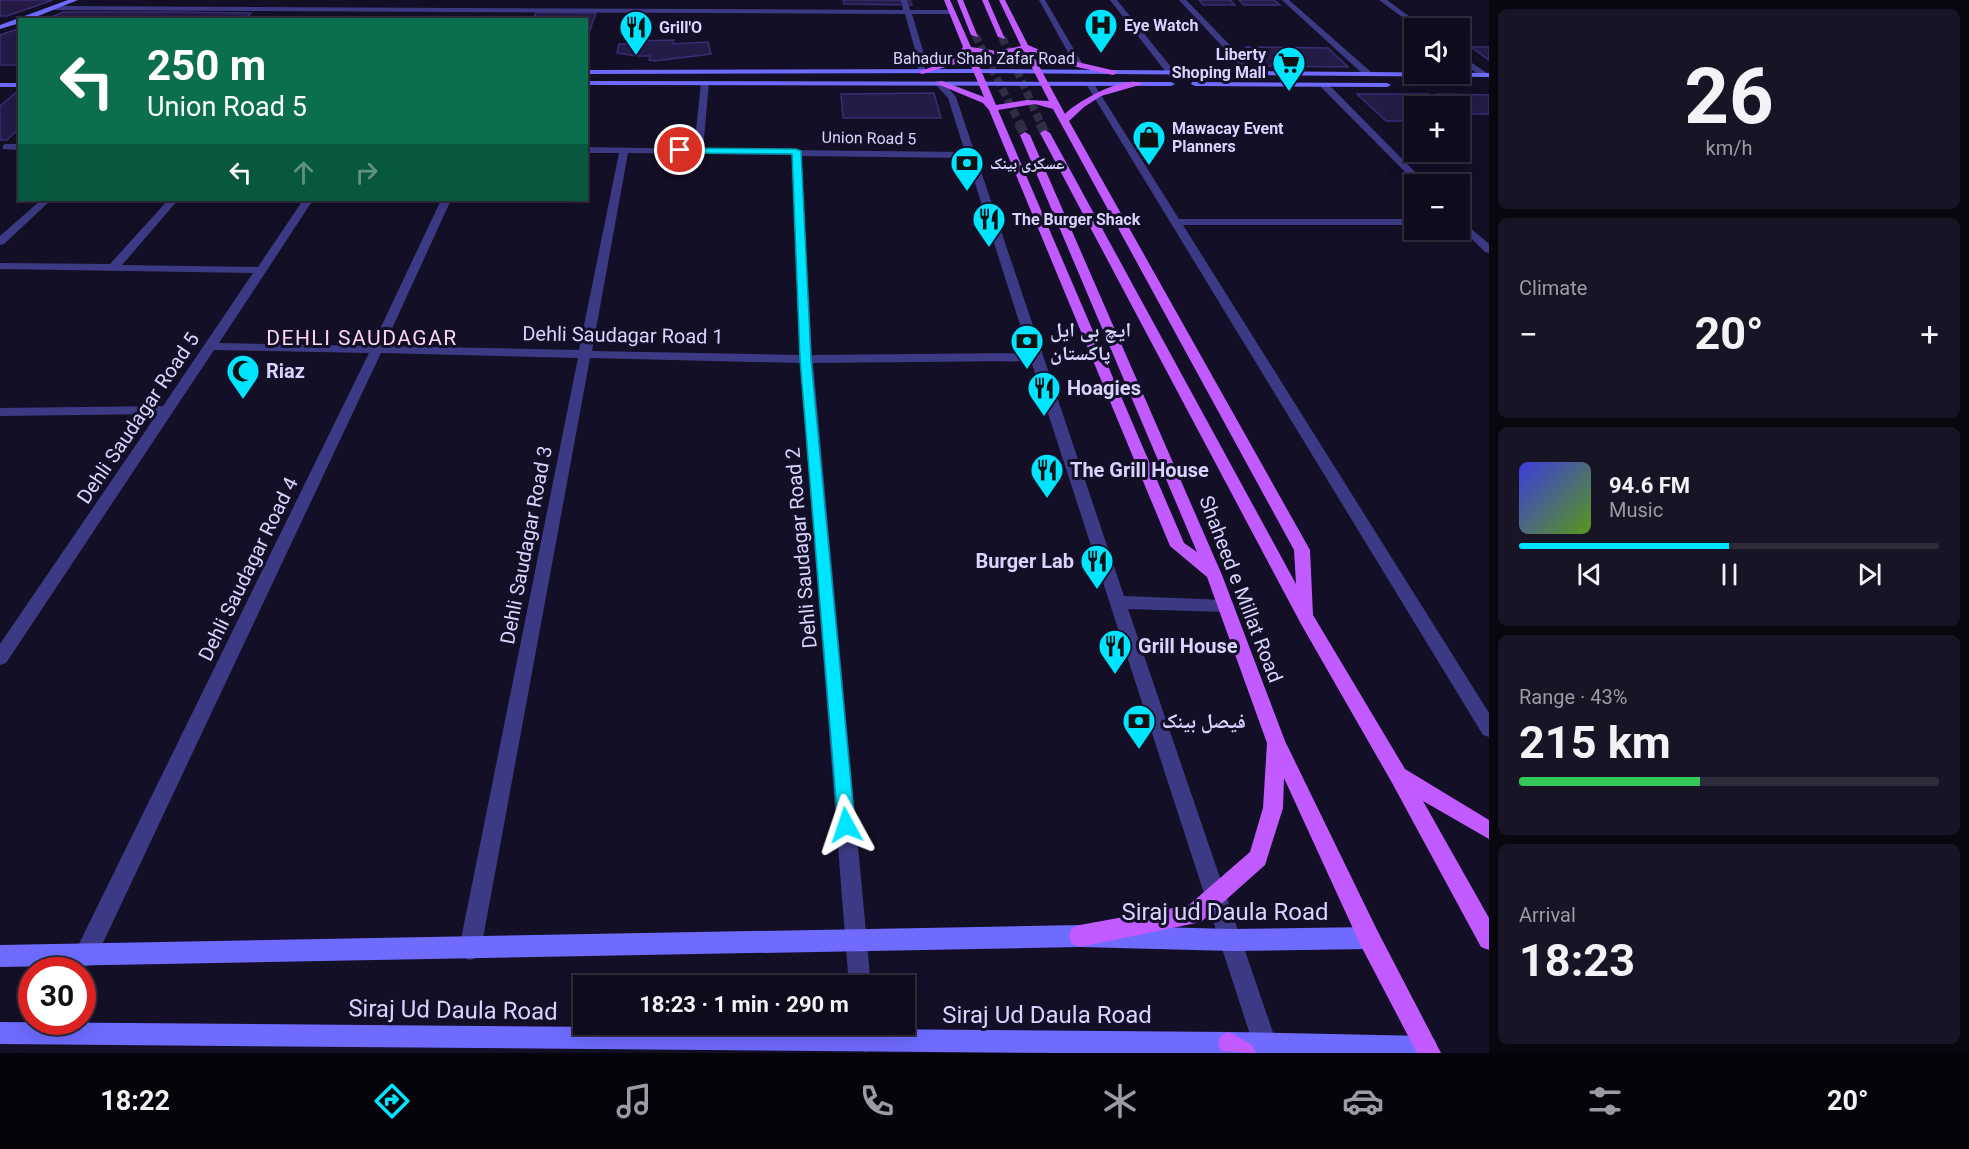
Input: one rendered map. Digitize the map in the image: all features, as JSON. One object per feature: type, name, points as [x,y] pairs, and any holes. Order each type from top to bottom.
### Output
[{"type":"main road","points":[[26,18],[75,0]]},
{"type":"main road","points":[[947,0],[1178,546],[1214,575]]},
{"type":"main road","points":[[960,0],[975,35]]},
{"type":"main road","points":[[985,0],[1002,37]]},
{"type":"main road","points":[[1002,0],[1041,78],[1302,550],[1306,619]]},
{"type":"main road","points":[[0,27],[18,21]]},
{"type":"main road","points":[[968,48],[997,53],[1026,47],[1035,53],[1113,73]]},
{"type":"main road","points":[[922,72],[956,61],[968,48]]},
{"type":"main road","name":"Bahadur Shah Zafar Road","points":[[588,72],[977,71],[1041,78],[1094,89]]},
{"type":"main road","name":"Bahadur Shah Zafar Road","points":[[588,83],[982,83],[1113,73],[1487,75]]},
{"type":"main road","points":[[0,76],[18,75]]},
{"type":"main road","points":[[939,83],[986,101],[994,111]]},
{"type":"main road","points":[[994,111],[1036,102],[1062,114],[1070,113],[1094,89],[1139,84],[1395,85]]},
{"type":"main road","points":[[0,85],[18,85]]},
{"type":"main road","name":"Shaheed e Millat Road","points":[[1045,134],[1306,619],[1398,775],[1489,938]]},
{"type":"main road","name":"Shaheed e Millat Road","points":[[1024,135],[1214,575],[1276,742],[1369,938],[1427,1050]]},
{"type":"main road","points":[[0,956],[1080,936],[1194,915],[1258,858],[1273,808],[1276,742]]},
{"type":"main road","points":[[1398,775],[1489,830]]},
{"type":"main road","name":"Siraj ud Daula Road","points":[[1080,936],[1232,940],[1369,938]]},
{"type":"main road","name":"Siraj Ud Daula Road","points":[[0,1033],[573,1033]]},
{"type":"main road","name":"Siraj Ud Daula Road","points":[[915,1035],[1252,1048],[1427,1050]]},
{"type":"street","points":[[259,18],[277,0]]},
{"type":"street","points":[[428,10],[435,0]]},
{"type":"street","points":[[590,10],[593,0]]},
{"type":"street","points":[[751,11],[752,0]]},
{"type":"street","points":[[904,0],[921,57],[922,72]]},
{"type":"street","points":[[1042,0],[1079,65]]},
{"type":"street","points":[[1113,0],[1172,74]]},
{"type":"street","points":[[1182,0],[1253,74]]},
{"type":"street","points":[[1285,0],[1368,74]]},
{"type":"street","points":[[1382,0],[1407,18]]},
{"type":"street","points":[[53,8],[952,12]]},
{"type":"street","points":[[510,18],[514,10]]},
{"type":"street","points":[[1470,64],[1487,75]]},
{"type":"street","points":[[698,150],[705,83]]},
{"type":"street","points":[[939,83],[952,97],[972,155],[1036,357],[1232,940],[1252,1048]]},
{"type":"street","points":[[1324,85],[1412,174]]},
{"type":"street","points":[[1094,89],[1489,729]]},
{"type":"street","points":[[6,147],[18,147]]},
{"type":"street","name":"Union Road 5","points":[[588,150],[972,155]]},
{"type":"street","name":"Dehli Saudagar Road 3","points":[[470,949],[624,150]]},
{"type":"street","name":"Dehli Saudagar Road 2","points":[[796,151],[806,359],[859,975]]},
{"type":"street","points":[[0,242],[45,201]]},
{"type":"street","points":[[113,268],[172,201]]},
{"type":"street","name":"Dehli Saudagar Road 5","points":[[0,658],[307,201]]},
{"type":"street","name":"Dehli Saudagar Road 4","points":[[85,956],[376,351],[446,201]]},
{"type":"street","points":[[1176,222],[1404,222]]},
{"type":"street","points":[[1470,232],[1489,250]]},
{"type":"street","points":[[0,266],[261,270]]},
{"type":"street","name":"Dehli Saudagar Road 1","points":[[210,346],[806,359],[1036,357]]},
{"type":"street","points":[[0,412],[168,410]]},
{"type":"street","points":[[1118,602],[1226,606]]},
{"type":"building","points":[[0,0],[53,0],[7,16],[0,16]]},
{"type":"building","points":[[843,0],[910,0],[912,5],[844,4]]},
{"type":"building","points":[[1199,0],[1230,0],[1235,5],[1203,5]]},
{"type":"building","points":[[1239,0],[1274,0],[1280,5],[1244,5]]},
{"type":"building","points":[[64,12],[251,13],[247,18],[48,18]]},
{"type":"building","points":[[536,12],[596,13],[588,35],[588,18],[534,18]]},
{"type":"building","points":[[18,29],[18,65],[0,65],[0,35]]},
{"type":"building","points":[[674,40],[673,44],[708,42],[711,54],[654,61],[649,60],[650,56],[617,53],[619,44]]},
{"type":"building","points":[[1246,47],[1328,48],[1348,67],[1265,66]]},
{"type":"building","points":[[1471,47],[1489,47],[1489,60]]},
{"type":"building","points":[[18,91],[18,130],[7,140],[0,140],[0,106]]},
{"type":"building","points":[[934,93],[941,118],[843,118],[841,94]]},
{"type":"building","points":[[1357,94],[1429,94],[1432,96],[1404,96],[1404,121],[1386,121]]},
{"type":"building","points":[[1438,94],[1489,95],[1489,114],[1470,114],[1470,96],[1440,96]]},
{"type":"tunnel","points":[[975,35],[1020,124]]},
{"type":"tunnel","points":[[1002,37],[1041,124]]},
{"type":"tunnel","points":[[1019,123],[1025,135]]},
{"type":"tunnel","points":[[1040,123],[1045,133]]},
{"type":"place","name":"Eye Watch","points":[[1101,54]]},
{"type":"place","name":"Grill'O","points":[[636,56]]},
{"type":"place","name":"Liberty Shoping Mall","points":[[1289,92]]},
{"type":"place","name":"Mawacay Event Planners","points":[[1149,166]]},
{"type":"place","name":"عسکری بینک","points":[[967,192]]},
{"type":"place","name":"The Burger Shack","points":[[989,248]]},
{"type":"place","name":"ایچ بی ایل پاکستان","points":[[1027,370]]},
{"type":"place","name":"Riaz","points":[[243,400]]},
{"type":"place","name":"Hoagies","points":[[1044,417]]},
{"type":"place","name":"The Grill House","points":[[1047,499]]},
{"type":"place","name":"Burger Lab","points":[[1097,590]]},
{"type":"place","name":"Grill House","points":[[1115,675]]},
{"type":"place","name":"فیصل بینک","points":[[1139,750]]},
{"type":"district","name":"DEHLI SAUDAGAR","points":[[362,338]]},
{"type":"route","points":[[680,150],[796,151],[806,359],[846,825]]}]
